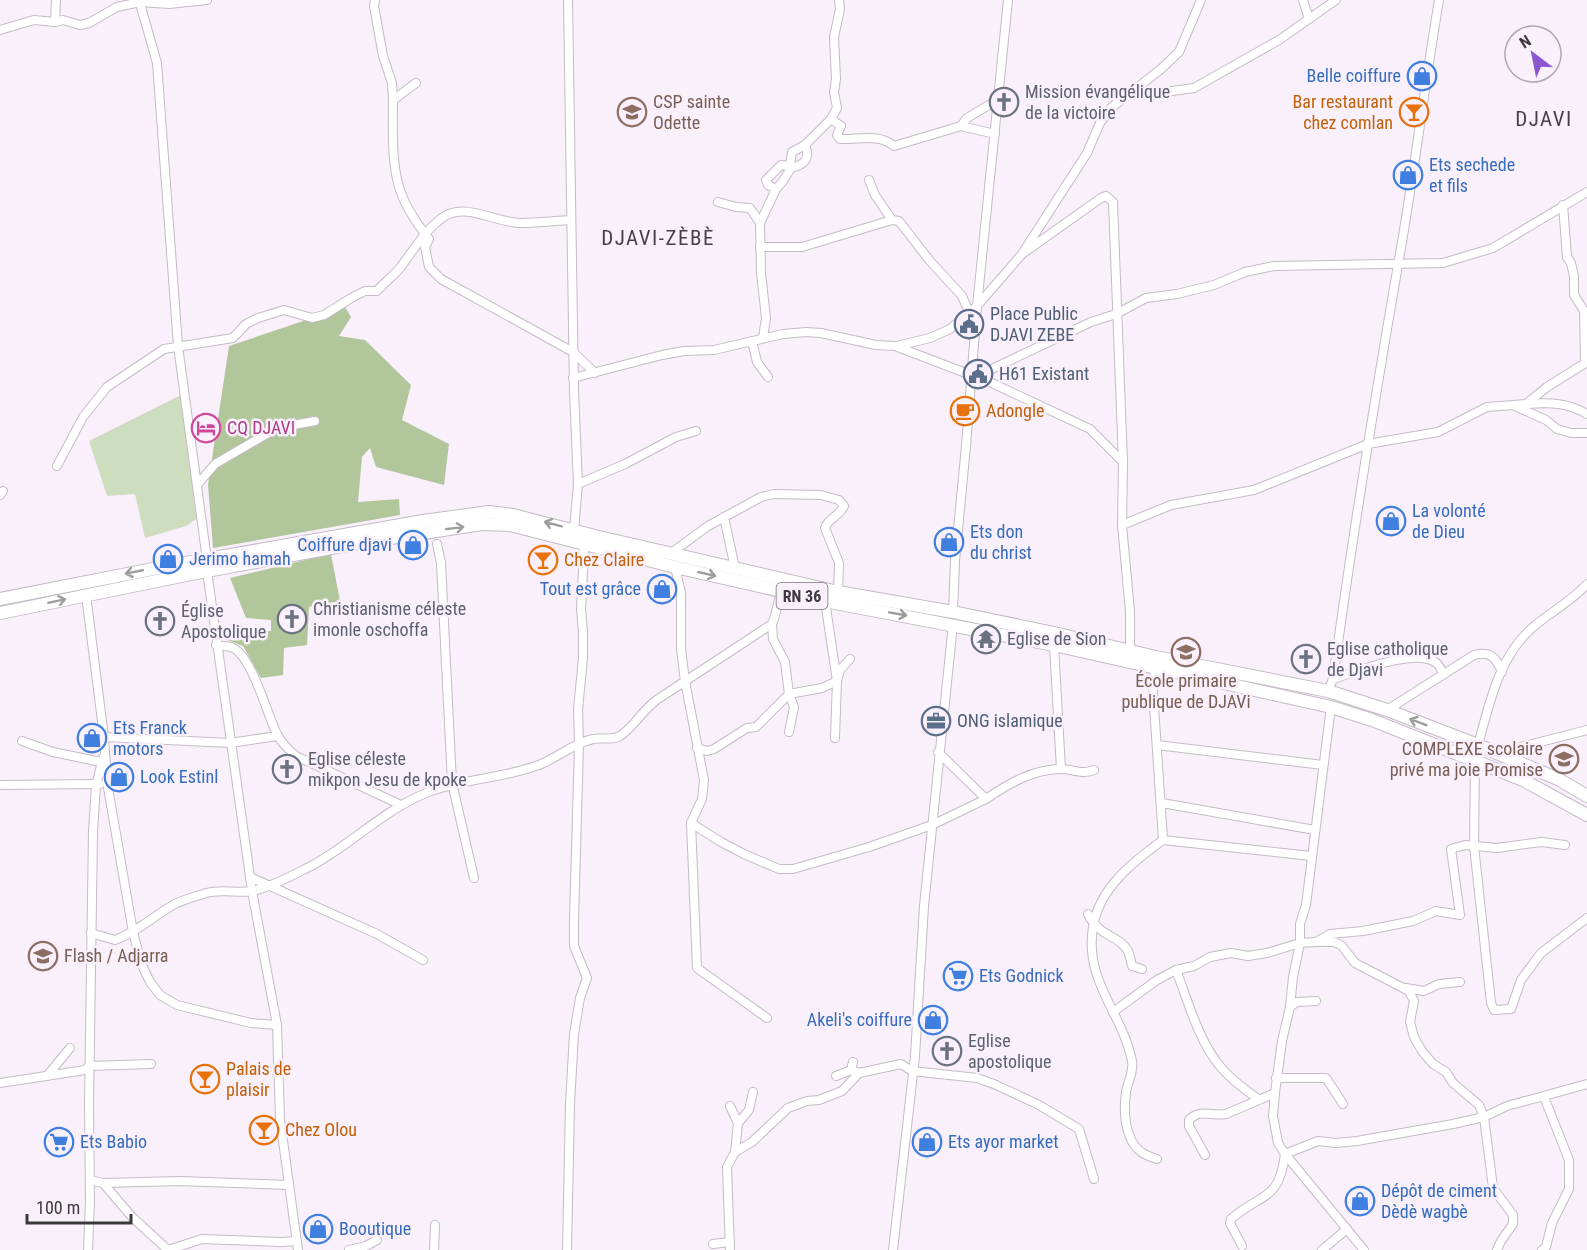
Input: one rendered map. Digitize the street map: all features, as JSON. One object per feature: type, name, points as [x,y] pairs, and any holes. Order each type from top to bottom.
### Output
[{"type":"main road","name":"RN 36","points":[[0,613],[207,566],[423,521],[489,512],[513,514],[953,618],[1054,645],[1331,707],[1372,720],[1523,780],[1587,815]]},
{"type":"main road","name":"RN 36","points":[[0,599],[86,581],[207,566],[482,524],[510,525],[675,567],[825,601],[1054,633],[1130,652],[1328,692],[1387,710],[1478,745],[1558,779],[1587,796]]},
{"type":"street","points":[[55,22],[56,0]]},
{"type":"street","points":[[0,30],[34,20],[55,22],[63,20],[80,25],[89,23],[117,7],[140,1],[169,4],[207,0]]},
{"type":"street","points":[[375,0],[374,6],[383,56],[392,83],[394,146],[400,190],[410,212],[429,241],[425,247],[429,267],[434,274],[573,352],[595,373]]},
{"type":"street","points":[[568,0],[573,378],[578,484],[574,530]]},
{"type":"street","points":[[763,338],[766,318],[760,223],[776,189],[790,167],[792,152],[805,145],[831,119],[837,108],[834,92],[836,78],[834,37],[840,9],[839,0]]},
{"type":"street","points":[[893,1250],[912,1071],[938,752],[953,618],[955,561],[974,376],[977,306],[1008,0]]},
{"type":"street","points":[[573,378],[662,355],[684,351],[714,350],[783,334],[814,333],[876,345],[895,346],[930,338],[950,329],[977,306],[1022,254],[1087,153],[1100,123],[1111,108],[1129,92],[1147,81],[1179,52],[1202,0]]},
{"type":"street","points":[[1303,0],[1309,19]]},
{"type":"street","points":[[1129,92],[1158,93],[1194,88],[1279,40],[1336,0]]},
{"type":"street","points":[[1328,692],[1332,679],[1383,343],[1398,264],[1439,0]]},
{"type":"street","points":[[140,1],[157,63],[178,346],[230,743],[252,891],[277,1025],[280,1119],[298,1250]]},
{"type":"street","points":[[393,100],[416,83]]},
{"type":"street","points":[[961,126],[967,118],[999,99]]},
{"type":"street","points":[[831,119],[841,126],[837,135],[840,139],[880,138],[894,146],[961,126],[995,134]]},
{"type":"street","points":[[776,189],[768,185],[766,180],[781,165],[790,167],[801,165],[807,160],[808,152],[805,145]]},
{"type":"street","points":[[869,180],[875,195],[892,220]]},
{"type":"street","points":[[974,376],[1091,322],[1116,314],[1146,298],[1177,294],[1214,285],[1257,269],[1274,266],[1443,263],[1493,248],[1587,193]]},
{"type":"street","points":[[1022,254],[1101,198],[1106,196],[1113,202],[1123,462],[1122,525],[1130,611],[1130,652]]},
{"type":"street","points":[[718,202],[750,208],[760,223]]},
{"type":"street","points":[[1526,404],[1547,387],[1586,362],[1584,310],[1574,295],[1575,276],[1567,257],[1563,205]]},
{"type":"street","points":[[57,466],[83,417],[107,387],[164,349],[233,338],[246,324],[284,310],[312,318],[324,315],[365,291],[377,291],[398,270],[425,234],[444,217],[455,212],[469,212],[521,223],[571,220]]},
{"type":"street","points":[[760,247],[802,247],[892,220],[899,221],[930,261],[962,296],[969,312]]},
{"type":"street","points":[[752,341],[757,362],[768,377]]},
{"type":"street","points":[[895,346],[974,376],[1090,429],[1123,462]]},
{"type":"street","points":[[1122,525],[1171,505],[1198,498],[1238,494],[1264,487],[1368,444],[1438,432],[1487,407],[1546,402],[1565,404],[1587,414]]},
{"type":"street","points":[[1514,406],[1570,434],[1587,434]]},
{"type":"street","points":[[197,485],[215,464],[277,428],[315,421]]},
{"type":"street","points":[[578,484],[626,464],[676,437],[696,431]]},
{"type":"street","points":[[671,553],[708,526],[750,502],[774,494],[821,495],[839,500],[844,506],[842,511],[827,522],[825,528],[839,564],[838,592]]},
{"type":"street","points":[[724,517],[735,568]]},
{"type":"street","points":[[567,1250],[574,1034],[580,998],[587,978],[574,946],[578,709],[583,633],[581,609],[584,552],[582,542]]},
{"type":"street","points":[[437,544],[441,563],[452,783],[474,878]]},
{"type":"street","points":[[675,567],[681,593],[681,649],[685,681],[704,789],[691,823],[697,969],[767,1018]]},
{"type":"street","points":[[1478,745],[1508,657],[1531,628],[1571,599],[1587,584]]},
{"type":"street","points":[[782,591],[772,624],[773,639],[785,662],[789,694],[794,707],[789,732]]},
{"type":"street","points":[[86,595],[104,737],[107,782],[133,932],[141,963],[150,982],[166,1000],[220,1017],[277,1025]]},
{"type":"street","points":[[825,601],[837,681],[835,738]]},
{"type":"street","points":[[91,933],[115,940],[133,932],[175,904],[211,891],[252,891],[319,861],[401,804],[452,783],[484,780],[529,768],[592,739],[616,738],[639,718],[646,707],[772,624]]},
{"type":"street","points":[[216,645],[232,647],[240,653],[256,681],[278,736],[296,756],[401,804]]},
{"type":"street","points":[[1054,645],[1061,769]]},
{"type":"street","points":[[1387,710],[1474,655],[1484,652],[1491,654],[1502,672]]},
{"type":"street","points":[[1332,679],[1384,662],[1409,658],[1429,659],[1438,663],[1443,674]]},
{"type":"street","points":[[697,748],[707,751],[714,749],[747,728],[756,727],[789,694],[822,688],[837,681],[840,670],[850,659]]},
{"type":"street","points":[[1155,668],[1153,692],[1163,840]]},
{"type":"street","points":[[1331,707],[1306,904],[1300,924],[1300,943],[1276,1078],[1274,1116],[1278,1143],[1285,1154],[1364,1250]]},
{"type":"street","points":[[1496,753],[1587,730]]},
{"type":"street","points":[[104,737],[230,743],[278,736]]},
{"type":"street","points":[[22,741],[53,752],[101,762]]},
{"type":"street","points":[[1157,745],[1323,765]]},
{"type":"street","points":[[938,752],[986,799]]},
{"type":"street","points":[[88,1250],[94,806],[96,786],[105,753]]},
{"type":"street","points":[[1475,762],[1474,846],[1491,1003],[1494,1010],[1511,1009],[1521,980],[1541,953],[1587,918]]},
{"type":"street","points":[[691,823],[721,843],[779,869],[793,869],[869,847],[932,825],[986,799],[1024,777],[1061,769],[1086,773],[1094,770]]},
{"type":"street","points":[[0,785],[96,786],[107,782]]},
{"type":"street","points":[[1162,802],[1315,830]]},
{"type":"street","points":[[1157,1159],[1139,1151],[1130,1138],[1126,1125],[1126,1092],[1133,1064],[1130,1050],[1099,985],[1093,963],[1093,925],[1101,903],[1111,885],[1163,840],[1311,856]]},
{"type":"street","points":[[1316,942],[1329,934],[1363,931],[1413,921],[1437,911],[1460,915],[1450,849],[1465,845],[1497,848],[1541,842],[1565,845]]},
{"type":"street","points":[[250,877],[378,934],[423,960]]},
{"type":"street","points":[[1088,915],[1093,925],[1119,941],[1127,949],[1132,966],[1142,969]]},
{"type":"street","points":[[1113,1012],[1157,980],[1176,970],[1194,966],[1210,957],[1232,953],[1248,956],[1300,943],[1335,942],[1342,946],[1356,963],[1409,991],[1414,1001],[1410,1022],[1414,1037],[1422,1051],[1433,1064],[1446,1072],[1453,1083],[1474,1099],[1484,1117],[1493,1188],[1513,1215],[1514,1224],[1497,1250]]},
{"type":"street","points":[[1176,970],[1203,1038],[1219,1065],[1240,1087],[1258,1099]]},
{"type":"street","points":[[1390,981],[1409,989],[1424,991],[1439,984],[1460,982]]},
{"type":"street","points":[[1290,1007],[1297,1002],[1316,1001]]},
{"type":"street","points":[[47,1076],[70,1048]]},
{"type":"street","points":[[0,1083],[85,1070],[90,1066],[151,1064]]},
{"type":"street","points":[[735,1152],[752,1142],[788,1108],[842,1091],[859,1073],[901,1064],[912,1071],[977,1078],[1049,1111],[1079,1129],[1094,1179]]},
{"type":"street","points":[[836,1076],[852,1066],[859,1073]]},
{"type":"street","points":[[1276,1078],[1326,1078],[1343,1104]]},
{"type":"street","points":[[1285,1154],[1318,1141],[1336,1143],[1383,1138],[1484,1117],[1508,1106],[1587,1084]]},
{"type":"street","points":[[738,1123],[749,1110],[753,1092]]},
{"type":"street","points":[[1205,1155],[1189,1126],[1189,1120],[1195,1114],[1218,1116],[1226,1114],[1275,1093]]},
{"type":"street","points":[[1542,1250],[1546,1247],[1552,1223],[1569,1189],[1569,1160],[1544,1097]]},
{"type":"street","points":[[713,1244],[730,1246],[727,1167],[735,1152],[738,1123],[730,1106]]},
{"type":"street","points":[[1242,1246],[1230,1223],[1231,1219],[1262,1199],[1279,1183],[1285,1154]]},
{"type":"street","points":[[90,1180],[103,1184],[179,1181],[288,1185]]},
{"type":"street","points":[[103,1184],[132,1217],[168,1250],[202,1239],[297,1241]]},
{"type":"street","points":[[434,1250],[435,1225]]},
{"type":"street","points":[[1322,1250],[1347,1229]]},
{"type":"street","points":[[349,1250],[366,1246],[377,1240]]},
{"type":"green space","points":[[345,307],[351,317],[339,336],[365,340],[411,385],[402,420],[449,444],[444,485],[376,467],[370,448],[362,457],[358,502],[399,499],[400,515],[213,548],[208,485],[229,346]]},
{"type":"green space","points":[[187,392],[202,515],[186,526],[145,538],[135,494],[107,496],[89,441]]},
{"type":"green space","points":[[331,554],[340,601],[309,607],[307,645],[284,648],[283,675],[261,678],[243,646],[225,639],[228,628],[243,632],[271,631],[271,620],[246,618],[230,578]]},
{"type":"place","name":"Belle coiffure","points":[[1422,76]]},
{"type":"place","name":"Mission évangélique de la victoire","points":[[1004,102]]},
{"type":"place","name":"CSP sainte Odette","points":[[632,112]]},
{"type":"place","name":"Bar restaurant chez comlan","points":[[1414,112]]},
{"type":"place","name":"Ets sechede et fils","points":[[1408,175]]},
{"type":"place","name":"Place Public DJAVI ZEBE","points":[[969,324]]},
{"type":"place","name":"H61 Existant","points":[[978,374]]},
{"type":"place","name":"Adongle","points":[[965,411]]},
{"type":"place","name":"CQ DJAVI","points":[[206,428]]},
{"type":"place","name":"La volonté de Dieu","points":[[1391,521]]},
{"type":"place","name":"Ets don du christ","points":[[949,542]]},
{"type":"place","name":"Coiffure djavi","points":[[413,545]]},
{"type":"place","name":"Jerimo hamah","points":[[168,559]]},
{"type":"place","name":"Chez Claire","points":[[543,560]]},
{"type":"place","name":"Tout est grâce","points":[[662,589]]},
{"type":"place","name":"Christianisme céleste imonle oschoffa","points":[[292,619]]},
{"type":"place","name":"Église Apostolique","points":[[160,621]]},
{"type":"place","name":"Eglise de Sion","points":[[986,639]]},
{"type":"place","name":"École primaire publique de DJAVi","points":[[1186,652]]},
{"type":"place","name":"Eglise catholique de Djavi","points":[[1306,659]]},
{"type":"place","name":"ONG islamique","points":[[936,721]]},
{"type":"place","name":"Ets Franck motors","points":[[92,738]]},
{"type":"place","name":"COMPLEXE scolaire privé ma joie Promise","points":[[1564,759]]},
{"type":"place","name":"Eglise céleste mikpon Jesu de kpoke","points":[[287,769]]},
{"type":"place","name":"Look Estinl","points":[[119,777]]},
{"type":"place","name":"Flash / Adjarra","points":[[43,956]]},
{"type":"place","name":"Ets Godnick","points":[[958,976]]},
{"type":"place","name":"Akeli's coiffure","points":[[933,1020]]},
{"type":"place","name":"Eglise apostolique","points":[[947,1051]]},
{"type":"place","name":"Palais de plaisir","points":[[205,1079]]},
{"type":"place","name":"Chez Olou","points":[[264,1130]]},
{"type":"place","name":"Ets Babio","points":[[59,1142]]},
{"type":"place","name":"Ets ayor market","points":[[927,1142]]},
{"type":"place","name":"Dépôt de ciment Dèdè wagbè","points":[[1360,1201]]},
{"type":"place","name":"Booutique","points":[[318,1229]]},
{"type":"district","name":"DJAVI","points":[[1544,119]]},
{"type":"district","name":"DJAVI-ZÈBÈ","points":[[658,238]]}]
